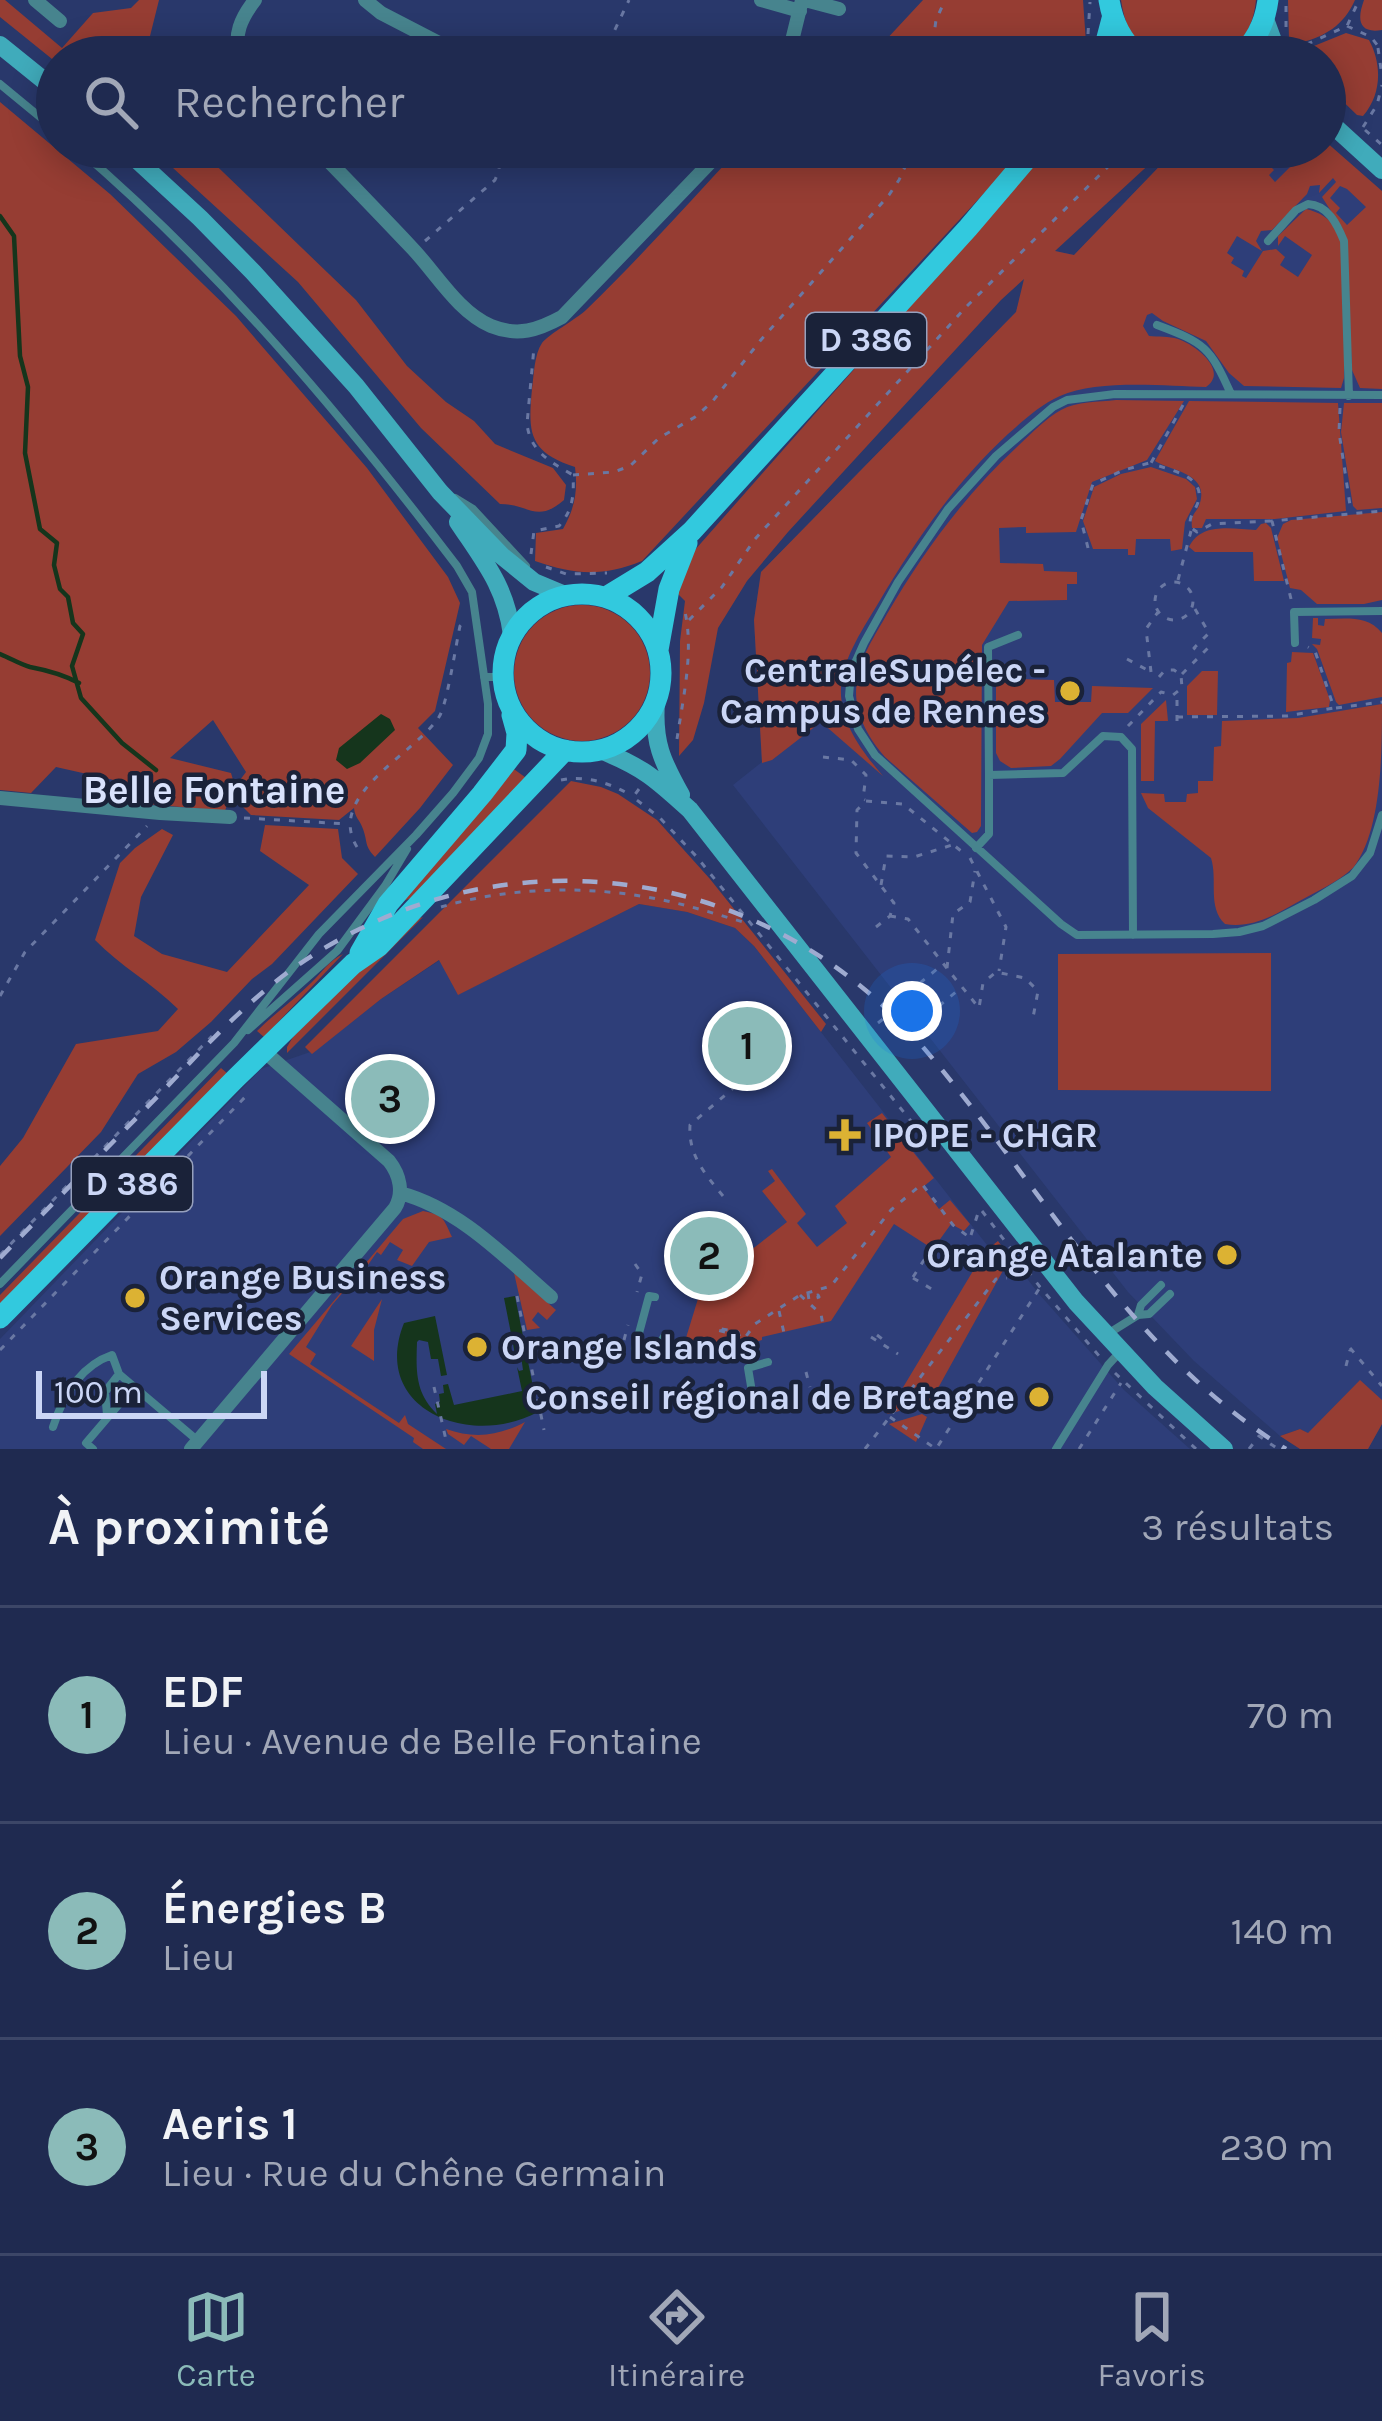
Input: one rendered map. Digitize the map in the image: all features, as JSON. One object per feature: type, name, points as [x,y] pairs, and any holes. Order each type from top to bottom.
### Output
[{"type":"main road","points":[[0,45],[36,74]]},
{"type":"main road","points":[[1346,137],[1382,170]]},
{"type":"main road","points":[[145,168],[254,272],[356,386],[440,492],[502,589],[512,635]]},
{"type":"main road","name":"D 386","points":[[692,531],[1019,168]]},
{"type":"main road","points":[[440,492],[520,573],[565,596]]},
{"type":"main road","points":[[606,597],[647,572],[692,531]]},
{"type":"main road","points":[[692,531],[669,590],[658,650],[657,768],[1048,1267],[1120,1352],[1224,1449]]},
{"type":"main road","points":[[657,768],[600,750],[565,750],[536,737],[514,713],[498,684],[512,635],[529,614],[565,596],[606,597],[633,612],[658,650]]},
{"type":"main road","name":"D 386","points":[[353,964],[388,904],[516,750],[517,733],[498,684]]},
{"type":"main road","points":[[600,750],[634,733],[656,702]]},
{"type":"main road","name":"D 386","points":[[0,1318],[235,1079],[353,964],[379,946],[565,750]]},
{"type":"street","points":[[35,0],[60,21]]},
{"type":"street","points":[[238,36],[242,17],[255,0]]},
{"type":"street","points":[[365,0],[425,36]]},
{"type":"street","points":[[761,0],[839,9]]},
{"type":"street","points":[[794,36],[802,4]]},
{"type":"street","points":[[335,168],[465,308],[490,326],[517,332],[535,331],[562,317],[705,168]]},
{"type":"street","points":[[0,798],[230,817]]},
{"type":"street","points":[[195,1445],[395,1208],[400,1193],[398,1176],[389,1161],[265,1052]]},
{"type":"street","points":[[400,1193],[425,1200],[470,1227],[551,1297]]},
{"type":"lane","points":[[0,84],[36,113]]},
{"type":"lane","points":[[101,168],[229,291],[331,404],[398,488],[472,592],[498,684],[488,704],[486,743],[479,758],[414,837],[319,934],[234,1043]]},
{"type":"lane","points":[[1268,241],[1296,210],[1308,204],[1321,207],[1334,220],[1344,241],[1346,396]]},
{"type":"lane","points":[[1157,325],[1202,344],[1231,394]]},
{"type":"lane","points":[[1382,395],[1115,394],[1070,399],[1053,407],[1012,440],[958,496],[873,626],[849,687],[861,735],[880,760],[1072,933],[1082,936],[1239,932],[1274,921],[1336,888],[1360,869],[1382,815]]},
{"type":"lane","points":[[1295,644],[1294,613],[1382,611]]},
{"type":"lane","points":[[977,848],[989,834],[988,647],[1018,635]]},
{"type":"lane","points":[[988,775],[1063,773],[1108,735],[1118,736],[1132,748],[1133,935]]},
{"type":"lane","points":[[0,1284],[234,1043],[337,951],[414,837]]},
{"type":"lane","points":[[1138,1315],[1141,1305],[1161,1285]]},
{"type":"lane","points":[[1106,1336],[1138,1315],[1149,1314],[1170,1294]]},
{"type":"lane","points":[[635,1348],[649,1296],[655,1297]]},
{"type":"lane","points":[[651,1359],[665,1335]]},
{"type":"lane","points":[[1056,1449],[1120,1352]]},
{"type":"lane","points":[[53,1427],[60,1404],[94,1361],[112,1355],[119,1374],[195,1445]]},
{"type":"lane","points":[[753,1398],[748,1368],[768,1362]]},
{"type":"lane","points":[[107,1418],[105,1392],[119,1374]]},
{"type":"lane","points":[[93,1449],[86,1443],[121,1402]]},
{"type":"path","points":[[612,36],[629,0]]},
{"type":"path","points":[[934,36],[945,0]]},
{"type":"path","points":[[1286,0],[1286,36]]},
{"type":"path","points":[[1325,36],[1347,26],[1359,0]]},
{"type":"path","points":[[1347,26],[1371,37],[1378,46],[1382,76]]},
{"type":"path","points":[[1378,46],[1382,40]]},
{"type":"path","points":[[1362,128],[1377,105],[1382,85]]},
{"type":"path","points":[[415,250],[494,180],[499,168]]},
{"type":"path","points":[[535,331],[527,424],[533,446],[572,475],[629,466],[659,438],[712,402],[889,195],[904,168]]},
{"type":"path","points":[[633,797],[676,741],[686,676],[687,622],[722,587],[754,539],[968,306],[1107,168]]},
{"type":"path","points":[[1150,463],[1186,400],[1210,399],[1210,394]]},
{"type":"path","points":[[1346,396],[1340,406],[1339,432],[1351,514]]},
{"type":"path","points":[[1088,548],[1081,520],[1093,484],[1150,463],[1196,484],[1200,494],[1189,518],[1192,530],[1212,524],[1382,511]]},
{"type":"path","points":[[532,561],[534,531],[559,526],[567,516],[574,497],[572,475]]},
{"type":"path","points":[[1272,521],[1294,613]]},
{"type":"path","points":[[1178,582],[1192,530]]},
{"type":"path","points":[[1193,605],[1186,616],[1168,620],[1155,605],[1156,592],[1178,582],[1189,588],[1209,633],[1194,648],[1201,655]]},
{"type":"path","points":[[1150,672],[1146,629],[1158,611]]},
{"type":"path","points":[[357,848],[348,824],[363,791],[441,715],[460,626],[465,621]]},
{"type":"path","points":[[1295,644],[1315,651],[1334,708]]},
{"type":"path","points":[[1181,675],[1211,645]]},
{"type":"path","points":[[1126,659],[1159,676]]},
{"type":"path","points":[[1159,676],[1170,670],[1181,675]]},
{"type":"path","points":[[1181,675],[1177,719],[1287,716],[1382,702]]},
{"type":"path","points":[[1159,676],[1162,692],[1177,694]]},
{"type":"path","points":[[1118,736],[1162,692]]},
{"type":"path","points":[[823,757],[851,760],[866,775],[866,801]]},
{"type":"path","points":[[561,780],[573,777],[605,783],[633,797],[677,836],[784,966]]},
{"type":"path","points":[[876,927],[890,916],[894,903],[856,853],[857,810],[866,801],[903,804],[969,858],[1006,927],[999,973]]},
{"type":"path","points":[[0,996],[26,952],[160,813]]},
{"type":"path","points":[[230,817],[348,824]]},
{"type":"path","points":[[881,886],[886,856],[914,856],[954,845]]},
{"type":"path","points":[[969,858],[977,848]]},
{"type":"path","points":[[865,1033],[945,966],[953,914],[970,902],[975,869]]},
{"type":"path","points":[[439,908],[525,892],[618,892],[670,901],[751,925]]},
{"type":"path","points":[[890,916],[908,919],[979,1008],[983,983],[999,973],[1024,978],[1038,991],[1032,1023]]},
{"type":"path","points":[[939,1006],[962,987]]},
{"type":"path","points":[[723,1196],[696,1160],[690,1125],[744,1079],[757,1082],[783,1072],[785,1024]]},
{"type":"path","points":[[0,1256],[212,1036]]},
{"type":"path","points":[[737,1358],[736,1352],[755,1324],[800,1295],[831,1286],[891,1210],[922,1184],[952,1226],[970,1236],[980,1209]]},
{"type":"path","points":[[942,1211],[945,1204]]},
{"type":"path","points":[[935,1291],[912,1277],[930,1251],[950,1265]]},
{"type":"path","points":[[635,1264],[642,1274],[636,1296]]},
{"type":"path","points":[[865,1449],[996,1279],[1007,1278]]},
{"type":"path","points":[[890,1417],[936,1449],[1040,1287]]},
{"type":"path","points":[[800,1295],[821,1314],[823,1325]]},
{"type":"path","points":[[517,1296],[544,1430]]},
{"type":"path","points":[[779,1309],[784,1334]]},
{"type":"path","points":[[624,1340],[630,1318]]},
{"type":"path","points":[[725,1332],[717,1328],[737,1331],[744,1346]]},
{"type":"path","points":[[886,1342],[874,1336],[898,1354]]},
{"type":"path","points":[[1346,1366],[1350,1348],[1382,1386]]},
{"type":"path","points":[[522,1364],[531,1362]]},
{"type":"path","points":[[806,1372],[810,1387]]},
{"type":"path","points":[[1079,1449],[1122,1381]]},
{"type":"path","points":[[434,1388],[446,1440]]},
{"type":"path","points":[[1250,1449],[1259,1436],[1278,1449]]},
{"type":"shaded area","points":[[0,0],[5,0],[48,36],[36,36],[36,46],[0,17]]},
{"type":"shaded area","points":[[139,0],[159,0],[150,36],[73,36],[93,13],[131,8]]},
{"type":"shaded area","points":[[923,0],[1083,0],[1086,36],[890,36]]},
{"type":"shaded area","points":[[1121,0],[1256,0],[1244,36],[1134,36]]},
{"type":"shaded area","points":[[1288,0],[1355,0],[1333,29],[1319,36],[1289,36]]},
{"type":"shaded area","points":[[1364,0],[1382,0],[1382,30],[1368,30],[1361,24]]},
{"type":"shaded area","points":[[1346,33],[1369,40],[1376,59],[1377,89],[1363,116],[1346,104],[1346,36],[1339,36]]},
{"type":"shaded area","points":[[0,102],[36,132],[36,168],[79,168],[236,316],[367,468],[448,577],[460,603],[435,711],[418,728],[453,765],[375,857],[354,808],[339,820],[251,815],[236,800],[246,772],[213,720],[170,758],[231,773],[234,783],[225,811],[136,803],[136,785],[56,767],[31,793],[0,790]]},
{"type":"shaded area","points":[[1346,159],[1382,191],[1382,389],[1360,388],[1352,370],[1346,240],[1322,197],[1336,182],[1333,178],[1319,193],[1320,185],[1310,186],[1272,230],[1261,231],[1256,241],[1262,251],[1237,236],[1227,253],[1246,278],[1263,251],[1276,249],[1285,257],[1280,265],[1298,277],[1312,255],[1285,236],[1278,246],[1278,236],[1306,209],[1331,222],[1340,242],[1344,279],[1341,388],[1244,386],[1206,341],[1152,313],[1147,315],[1143,326],[1149,336],[1175,338],[1193,347],[1212,366],[1212,381],[1206,387],[1093,387],[1039,408],[953,493],[861,632],[846,664],[841,699],[853,735],[883,776],[821,722],[762,763],[754,620],[761,572],[1016,312],[1024,279],[747,581],[718,628],[693,740],[679,756],[685,601],[677,593],[694,551],[1031,168],[1145,168],[1055,251],[1074,255],[1158,168],[1272,168],[1269,175],[1275,182],[1289,168],[1346,168]],"holes":[[[1340,186],[1366,207],[1347,225],[1330,198]]]},
{"type":"shaded area","name":"CentraleSupélec - Campus de Rennes","points":[[1346,164],[1382,204],[1382,1424],[1368,1449],[1335,1449],[1300,1429],[1280,1436],[1194,1361],[1128,1292],[733,785],[762,762],[754,620],[761,572],[1016,312],[1036,247],[1074,255],[1158,168],[1346,168]]},
{"type":"shaded area","points":[[173,168],[219,168],[356,300],[407,366],[446,402],[474,421],[495,444],[553,468],[566,485],[564,500],[539,512],[500,504],[421,428],[298,282]]},
{"type":"shaded area","points":[[721,168],[1007,168],[642,561],[588,572],[535,561],[536,533],[563,529],[576,483],[575,467],[540,447],[530,417],[539,348],[606,290]]},
{"type":"shaded area","points":[[1116,400],[1184,401],[1147,460],[1092,482],[1076,532],[999,528],[1000,563],[1043,564],[1044,571],[1077,572],[1077,584],[1067,584],[1067,600],[1009,601],[982,645],[981,826],[972,833],[872,741],[857,702],[861,663],[931,546],[999,465],[1061,410]]},
{"type":"shaded area","points":[[1189,401],[1338,403],[1346,511],[1275,519],[1206,519],[1202,528],[1192,528],[1201,490],[1192,478],[1155,461]]},
{"type":"shaded area","points":[[1344,403],[1382,403],[1382,508],[1357,510],[1353,506],[1341,432]]},
{"type":"shaded area","points":[[1151,467],[1195,487],[1197,499],[1185,522],[1182,549],[1171,551],[1170,539],[1136,539],[1135,555],[1128,555],[1128,549],[1093,549],[1083,521],[1094,487]]},
{"type":"shaded area","points":[[1382,512],[1382,600],[1317,604],[1301,590],[1290,588],[1277,538],[1283,524]]},
{"type":"shaded area","points":[[1266,523],[1284,581],[1254,581],[1253,552],[1195,552],[1189,547],[1209,530],[1256,530]]},
{"type":"shaded area","points":[[582,605],[608,610],[630,625],[645,647],[650,673],[645,699],[630,721],[608,736],[582,741],[556,736],[534,721],[519,699],[514,673],[519,647],[534,625],[556,610]]},
{"type":"shaded area","points":[[1313,618],[1324,626],[1325,619],[1363,621],[1382,633],[1382,697],[1336,702],[1312,644],[1320,645],[1321,639],[1312,638]]},
{"type":"shaded area","points":[[1292,652],[1313,653],[1329,707],[1286,712],[1287,663]]},
{"type":"shaded area","points":[[996,664],[1015,664],[1015,679],[1054,680],[1055,702],[1091,702],[1092,686],[1153,688],[1128,713],[1102,713],[1051,766],[1011,768],[996,753]]},
{"type":"shaded area","points":[[1202,671],[1218,671],[1217,715],[1187,715],[1187,686]]},
{"type":"shaded area","points":[[1166,700],[1168,721],[1155,721],[1154,781],[1141,781],[1141,724]]},
{"type":"shaded area","points":[[1382,704],[1375,813],[1353,868],[1271,916],[1244,925],[1225,924],[1216,910],[1211,858],[1148,808],[1141,793],[1164,794],[1165,802],[1186,802],[1187,794],[1198,793],[1198,781],[1213,781],[1214,747],[1221,746],[1222,721],[1298,718]]},
{"type":"shaded area","points":[[381,714],[395,730],[347,769],[336,760],[339,748]]},
{"type":"shaded area","points":[[511,767],[529,780],[423,894],[392,905]]},
{"type":"shaded area","points":[[571,781],[618,794],[657,820],[826,1024],[821,1032],[735,928],[687,912],[639,904],[458,995],[439,960],[312,1054],[305,1047]]},
{"type":"shaded area","points":[[265,825],[338,829],[342,858],[358,874],[211,1022],[176,1052],[138,1074],[101,1132],[0,1236],[0,1166],[23,1138],[76,1044],[158,1031],[178,1009],[95,940],[120,863],[162,829],[173,835],[141,897],[134,936],[162,954],[227,972],[309,885],[260,851]]},
{"type":"shaded area","points":[[639,904],[687,912],[735,928],[754,946],[987,1245],[986,1250],[998,1241],[1124,1390],[1190,1449],[0,1449],[0,1339],[261,1069],[316,1050],[440,960],[459,994]]},
{"type":"shaded area","points":[[423,917],[287,1053],[293,1037],[405,924]]},
{"type":"shaded area","points":[[1271,953],[1271,1091],[1058,1090],[1058,954]]},
{"type":"shaded area","points":[[343,954],[264,1037],[257,1031],[330,963]]},
{"type":"shaded area","points":[[221,1068],[228,1074],[0,1306],[0,1295]]},
{"type":"shaded area","points":[[882,1113],[934,1178],[923,1187],[939,1209],[950,1200],[970,1224],[964,1231],[951,1224],[933,1249],[894,1224],[831,1321],[738,1347],[734,1338],[699,1346],[685,1341],[701,1289],[787,1222],[762,1191],[775,1181],[768,1171],[772,1169],[806,1214],[797,1223],[817,1247],[847,1223],[835,1206],[891,1157],[867,1123]]},
{"type":"shaded area","points":[[423,1211],[442,1218],[452,1237],[429,1242],[412,1266],[397,1260],[403,1250],[390,1242],[381,1255],[377,1252],[349,1292],[345,1290],[332,1305],[306,1347],[316,1354],[310,1364],[399,1423],[405,1415],[408,1424],[446,1449],[423,1449],[414,1438],[289,1354],[403,1219]]},
{"type":"shaded area","points":[[998,1241],[1010,1258],[932,1399],[887,1414],[985,1251]]},
{"type":"shaded area","points":[[514,1273],[556,1310],[547,1320],[538,1312],[532,1320],[540,1328],[527,1330]]},
{"type":"shaded area","points":[[515,1296],[538,1412],[483,1426],[456,1423],[432,1413],[413,1398],[401,1378],[397,1353],[404,1323],[435,1316],[447,1375],[441,1376],[438,1359],[431,1359],[428,1342],[417,1342],[417,1363],[421,1390],[437,1414],[435,1404],[444,1393],[443,1385],[448,1384],[454,1405],[522,1391],[517,1367],[523,1370],[521,1356],[515,1354],[504,1298]]},
{"type":"shaded area","points":[[382,1299],[374,1330],[374,1361],[351,1346]]},
{"type":"shaded area","points":[[1360,1380],[1382,1400],[1382,1424],[1368,1449],[1300,1449],[1280,1436],[1300,1429],[1308,1433]]},
{"type":"shaded area","points":[[922,1414],[927,1417],[916,1442],[889,1424]]},
{"type":"shaded area","points":[[525,1422],[509,1449],[491,1449],[471,1436],[464,1445],[446,1429],[486,1434]]},
{"type":"waterway","points":[[0,216],[14,236],[20,356],[28,387],[25,453],[40,529],[57,543],[54,565],[60,589],[68,597],[73,623],[83,634],[72,666],[81,698],[122,743],[156,770]]},
{"type":"waterway","points":[[0,654],[79,683]]},
{"type":"railway","points":[[0,1258],[226,1026],[298,965],[376,921],[458,894],[542,881],[626,885],[708,903],[786,936],[858,984],[922,1046],[1133,1315],[1230,1409],[1286,1449]]},
{"type":"place","name":"CentraleSupélec - Campus de Rennes","points":[[1070,691]]},
{"type":"place","name":"EDF","points":[[747,1046]]},
{"type":"place","name":"Aeris 1","points":[[390,1099]]},
{"type":"place","name":"IPOPE - CHGR","points":[[845,1135]]},
{"type":"place","name":"Orange Atalante","points":[[1227,1255]]},
{"type":"place","name":"Énergies B","points":[[709,1256]]},
{"type":"place","name":"Orange Business Services","points":[[135,1298]]},
{"type":"place","name":"Orange Islands","points":[[477,1347]]},
{"type":"place","name":"Conseil régional de Bretagne","points":[[1039,1397]]},
{"type":"district","name":"Belle Fontaine","points":[[214,790]]}]
